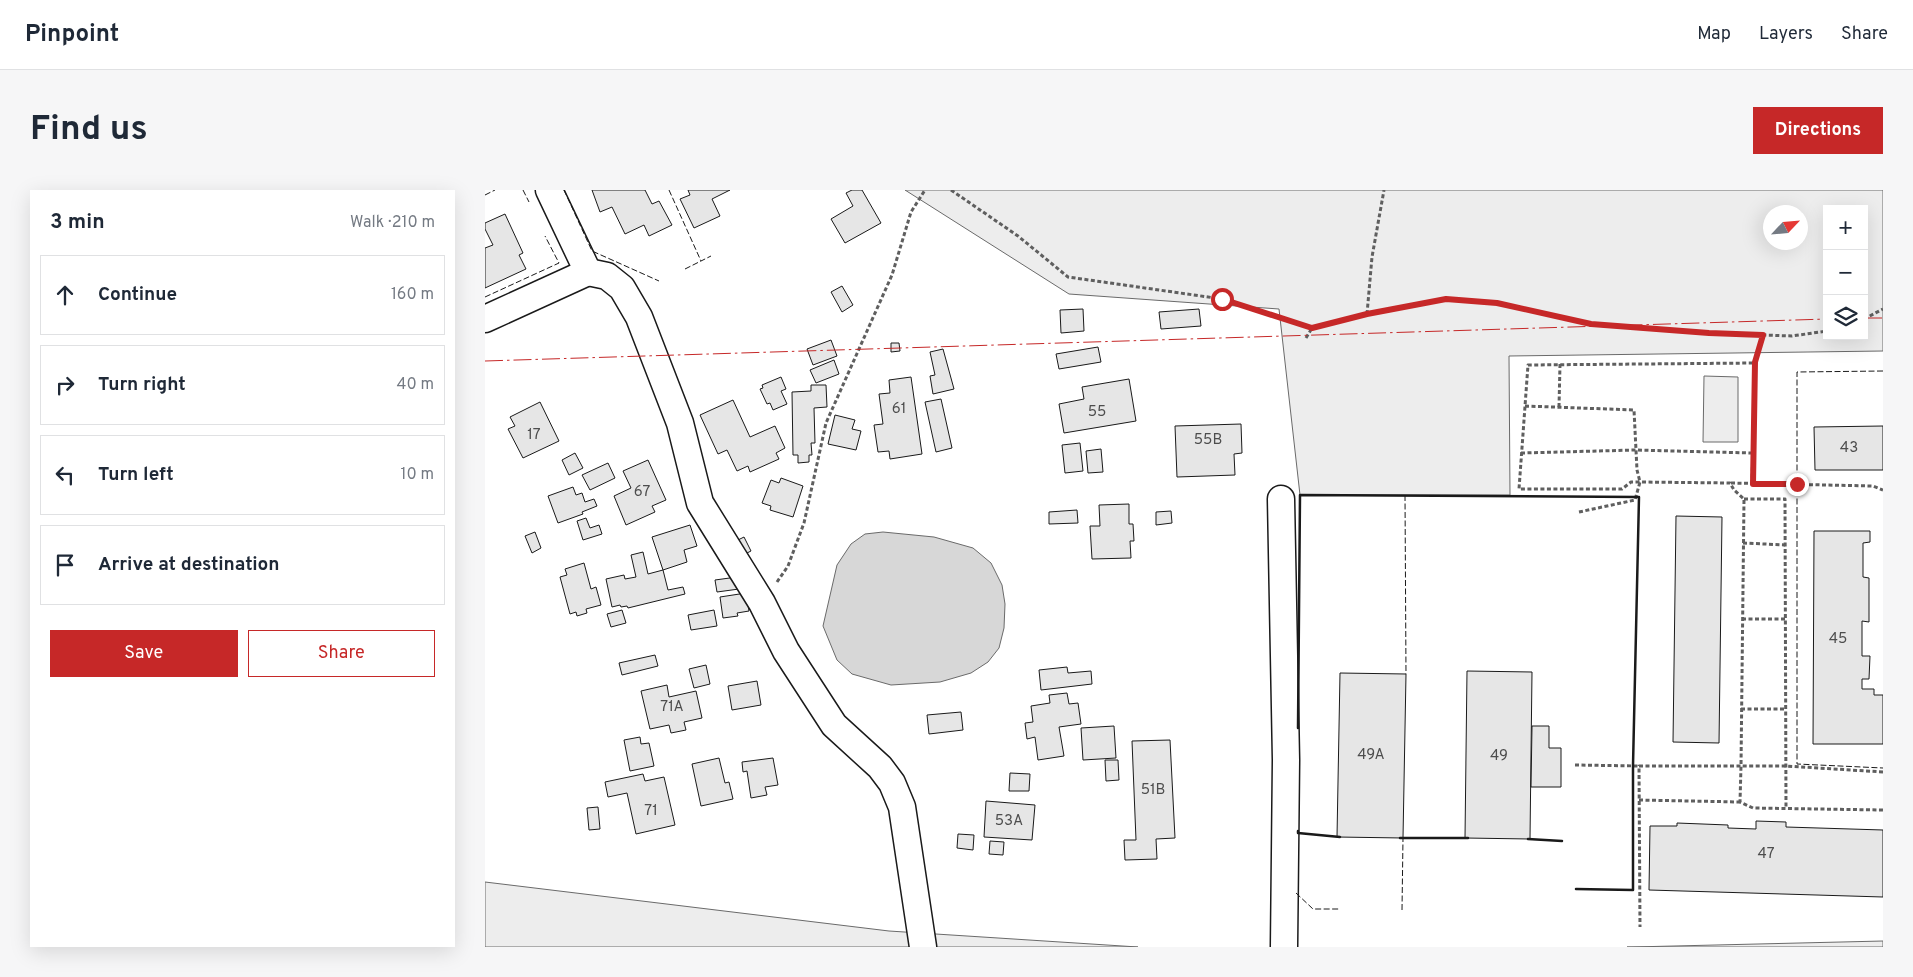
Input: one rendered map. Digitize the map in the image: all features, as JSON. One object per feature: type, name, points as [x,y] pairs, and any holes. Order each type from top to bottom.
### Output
[{"type":"street","points":[[549,190],[587,272]]},
{"type":"street","points":[[485,319],[587,272],[607,276],[622,288],[639,317],[680,423],[700,503],[762,603],[786,650],[834,725],[880,767],[892,783],[902,807],[923,947]]},
{"type":"street","points":[[1281,498],[1286,760],[1284,947]]},
{"type":"path","points":[[762,603],[788,566],[804,523],[825,423],[892,275],[911,212],[925,190]]},
{"type":"path","points":[[951,190],[1018,236],[1068,278],[1222,299],[1312,328],[1367,314],[1446,299],[1497,303],[1591,324],[1709,333],[1792,336],[1823,332]]},
{"type":"path","points":[[1367,314],[1372,257],[1384,190]]},
{"type":"path","points":[[1868,317],[1883,309]]},
{"type":"path","points":[[1306,338],[1312,328]]},
{"type":"path","points":[[1753,484],[1755,362],[1763,335]]},
{"type":"path","points":[[1755,362],[1528,365],[1519,489],[1622,488],[1631,482],[1639,482],[1873,486],[1883,490]]},
{"type":"path","points":[[1559,407],[1560,364]]},
{"type":"path","points":[[1525,406],[1634,410],[1639,482],[1635,500],[1579,512]]},
{"type":"path","points":[[1521,453],[1636,450],[1753,453]]},
{"type":"path","points":[[1730,483],[1743,499],[1785,499],[1786,809]]},
{"type":"path","points":[[1740,802],[1743,499]]},
{"type":"path","points":[[1743,543],[1785,545]]},
{"type":"path","points":[[1742,619],[1785,619]]},
{"type":"path","points":[[1741,709],[1785,709]]},
{"type":"path","points":[[1575,764],[1786,766],[1883,772]]},
{"type":"path","points":[[1639,766],[1640,927]]},
{"type":"path","points":[[1639,800],[1740,802],[1753,808],[1883,810]]},
{"type":"shaded area","points":[[905,190],[1883,190],[1883,351],[1509,356],[1510,495],[1300,495],[1279,309],[1069,294]]},
{"type":"shaded area","points":[[1704,376],[1738,377],[1738,442],[1703,442]]},
{"type":"shaded area","points":[[883,532],[934,537],[973,548],[991,563],[1002,585],[1005,604],[1004,628],[999,648],[988,662],[971,673],[940,682],[891,685],[852,674],[837,660],[823,626],[837,565],[851,544],[865,534]]},
{"type":"shaded area","points":[[485,882],[889,931],[1138,947],[485,947]]},
{"type":"shaded area","points":[[1883,941],[1883,947],[1632,947]]},
{"type":"building","points":[[592,190],[645,190],[652,204],[659,201],[672,225],[649,236],[644,225],[625,234],[612,207],[600,212]]},
{"type":"building","points":[[688,190],[730,190],[712,199],[720,216],[694,228],[680,199],[690,195]]},
{"type":"building","points":[[852,190],[862,190],[881,223],[845,243],[831,219],[853,206],[846,193]]},
{"type":"building","points":[[505,214],[523,253],[519,255],[526,269],[485,288],[485,248],[493,245],[485,229],[485,223]]},
{"type":"building","points":[[842,286],[853,305],[842,312],[831,292]]},
{"type":"building","points":[[1083,309],[1084,331],[1061,333],[1060,310]]},
{"type":"building","points":[[1199,309],[1201,326],[1161,329],[1159,312]]},
{"type":"building","points":[[831,340],[837,356],[813,365],[807,349]]},
{"type":"building","points":[[891,343],[899,343],[900,351],[891,352]]},
{"type":"building","points":[[1098,347],[1101,362],[1059,369],[1056,354]]},
{"type":"building","points":[[943,349],[954,389],[933,394],[930,376],[935,375],[930,352]]},
{"type":"building","points":[[834,360],[839,374],[816,383],[810,370]]},
{"type":"building","points":[[781,377],[786,389],[781,391],[787,404],[773,410],[770,403],[767,404],[760,389],[763,388],[762,385]]},
{"type":"building","points":[[911,377],[922,454],[890,459],[889,451],[878,452],[874,425],[883,424],[879,394],[890,393],[889,380]]},
{"type":"building","points":[[1129,379],[1136,421],[1064,433],[1059,404],[1084,399],[1082,387]]},
{"type":"building","points":[[811,385],[826,385],[827,407],[814,408],[815,443],[811,443],[812,455],[809,455],[809,462],[798,463],[798,455],[793,455],[792,392],[811,391]]},
{"type":"building","points":[[941,399],[952,448],[936,452],[925,402]]},
{"type":"building","points":[[733,400],[750,437],[775,426],[785,448],[776,453],[779,459],[750,472],[748,466],[737,471],[727,450],[718,454],[700,415]]},
{"type":"building","points":[[540,402],[559,441],[523,458],[508,429],[515,426],[510,417]]},
{"type":"building","points":[[835,415],[855,420],[852,429],[861,431],[856,450],[828,444]]},
{"type":"building","points":[[1241,424],[1242,453],[1234,454],[1235,475],[1177,477],[1175,426]]},
{"type":"building","points":[[1883,426],[1883,470],[1815,470],[1814,427]]},
{"type":"building","points":[[1080,443],[1083,471],[1065,473],[1062,445]]},
{"type":"building","points":[[1101,449],[1103,472],[1088,473],[1086,451]]},
{"type":"building","points":[[575,453],[583,468],[569,475],[562,460]]},
{"type":"building","points":[[648,460],[666,500],[652,506],[655,512],[626,525],[614,496],[631,488],[623,471]]},
{"type":"building","points":[[608,463],[615,478],[590,490],[582,475]]},
{"type":"building","points":[[781,478],[803,486],[793,517],[770,510],[771,506],[762,503],[771,480],[779,483]]},
{"type":"building","points":[[573,487],[576,495],[582,493],[585,502],[594,499],[597,506],[582,512],[583,514],[558,523],[548,496]]},
{"type":"building","points":[[1129,504],[1129,524],[1133,524],[1134,541],[1130,541],[1131,558],[1092,559],[1090,526],[1100,526],[1099,505]]},
{"type":"building","points":[[1077,510],[1078,523],[1049,524],[1049,512]]},
{"type":"building","points":[[1171,511],[1172,523],[1156,525],[1156,512]]},
{"type":"building","points":[[1676,516],[1722,517],[1719,743],[1673,742]]},
{"type":"building","points":[[586,518],[590,528],[599,525],[602,534],[583,540],[577,521]]},
{"type":"building","points":[[690,525],[697,546],[684,550],[687,562],[663,570],[652,537]]},
{"type":"building","points":[[1814,531],[1870,531],[1870,542],[1863,543],[1863,577],[1869,578],[1869,622],[1862,621],[1862,656],[1870,656],[1869,679],[1862,679],[1862,689],[1874,689],[1874,695],[1883,695],[1883,744],[1813,744]]},
{"type":"building","points":[[535,532],[541,548],[532,553],[525,536]]},
{"type":"building","points":[[744,537],[751,551],[741,556],[734,542]]},
{"type":"building","points":[[643,552],[648,574],[663,570],[668,590],[683,587],[685,594],[628,608],[627,606],[621,607],[620,605],[612,607],[606,579],[624,575],[625,579],[636,577],[631,555]]},
{"type":"building","points":[[584,563],[591,589],[596,587],[601,605],[586,609],[587,613],[577,616],[576,612],[570,614],[560,577],[567,575],[565,569]]},
{"type":"building","points":[[737,577],[739,589],[717,592],[715,580]]},
{"type":"building","points":[[746,593],[749,611],[737,613],[738,616],[723,618],[720,597]]},
{"type":"building","points":[[622,610],[626,623],[611,627],[607,614]]},
{"type":"building","points":[[714,610],[717,626],[691,630],[688,615]]},
{"type":"building","points":[[655,655],[658,666],[622,675],[619,663]]},
{"type":"building","points":[[706,665],[710,684],[694,688],[689,669]]},
{"type":"building","points":[[1067,667],[1068,673],[1091,671],[1092,684],[1041,690],[1039,670]]},
{"type":"building","points":[[1467,671],[1532,672],[1530,839],[1465,838]]},
{"type":"building","points":[[1340,673],[1406,674],[1403,838],[1337,837]]},
{"type":"building","points":[[757,681],[761,705],[732,710],[728,686]]},
{"type":"building","points":[[667,685],[669,697],[696,691],[702,718],[684,722],[686,730],[671,733],[669,725],[650,729],[641,691]]},
{"type":"building","points":[[1067,693],[1069,704],[1078,703],[1081,724],[1059,727],[1064,756],[1038,760],[1035,737],[1027,739],[1025,723],[1033,722],[1031,706],[1050,703],[1049,695]]},
{"type":"building","points":[[961,712],[963,730],[929,734],[927,715]]},
{"type":"building","points":[[1114,726],[1116,758],[1083,760],[1081,728]]},
{"type":"building","points":[[1532,726],[1549,726],[1549,748],[1561,748],[1561,787],[1531,787]]},
{"type":"building","points":[[640,737],[641,744],[649,743],[654,766],[630,771],[624,740]]},
{"type":"building","points":[[1170,740],[1175,838],[1156,839],[1157,859],[1125,860],[1124,840],[1136,840],[1132,741]]},
{"type":"building","points":[[719,758],[725,783],[729,782],[733,799],[701,806],[692,764]]},
{"type":"building","points":[[773,758],[778,785],[765,787],[767,795],[751,798],[747,771],[743,772],[742,762]]},
{"type":"building","points":[[1105,760],[1118,760],[1119,780],[1106,781]]},
{"type":"building","points":[[1010,773],[1030,774],[1029,791],[1009,791]]},
{"type":"building","points":[[643,774],[645,781],[664,777],[675,825],[636,834],[627,793],[608,797],[605,782]]},
{"type":"building","points":[[986,801],[1035,805],[1032,840],[984,837]]},
{"type":"building","points":[[598,807],[600,829],[589,830],[587,808]]},
{"type":"building","points":[[1756,821],[1786,822],[1786,827],[1883,830],[1883,897],[1649,890],[1650,826],[1677,826],[1677,823],[1728,825],[1728,828],[1756,829]]},
{"type":"building","points":[[958,834],[974,835],[973,850],[957,848]]},
{"type":"building","points":[[990,841],[1004,842],[1003,855],[989,854]]},
{"type":"fence","points":[[485,195],[495,190]]},
{"type":"fence","points":[[523,190],[529,202]]},
{"type":"fence","points":[[564,190],[592,251],[659,281]]},
{"type":"fence","points":[[669,190],[701,261],[711,256]]},
{"type":"fence","points":[[485,297],[559,263],[545,236]]},
{"type":"fence","points":[[685,269],[701,261]]},
{"type":"fence","points":[[1883,371],[1797,372],[1797,764],[1883,768]]},
{"type":"fence","points":[[1405,495],[1406,674]]},
{"type":"fence","points":[[1402,910],[1403,838]]},
{"type":"fence","points":[[1296,893],[1313,909],[1340,909]]},
{"type":"wall","points":[[1298,728],[1300,495],[1639,497],[1633,766],[1633,890],[1576,889]]},
{"type":"wall","points":[[1298,831],[1298,833],[1340,837]]},
{"type":"wall","points":[[1400,838],[1468,838]]},
{"type":"wall","points":[[1528,839],[1562,841]]},
{"type":"power","points":[[1868,318],[1883,318]]},
{"type":"power","points":[[485,361],[1823,319]]},
{"type":"route","points":[[1222,299],[1312,328],[1367,314],[1446,299],[1497,303],[1591,324],[1763,335],[1755,362],[1753,484],[1797,484]]}]
